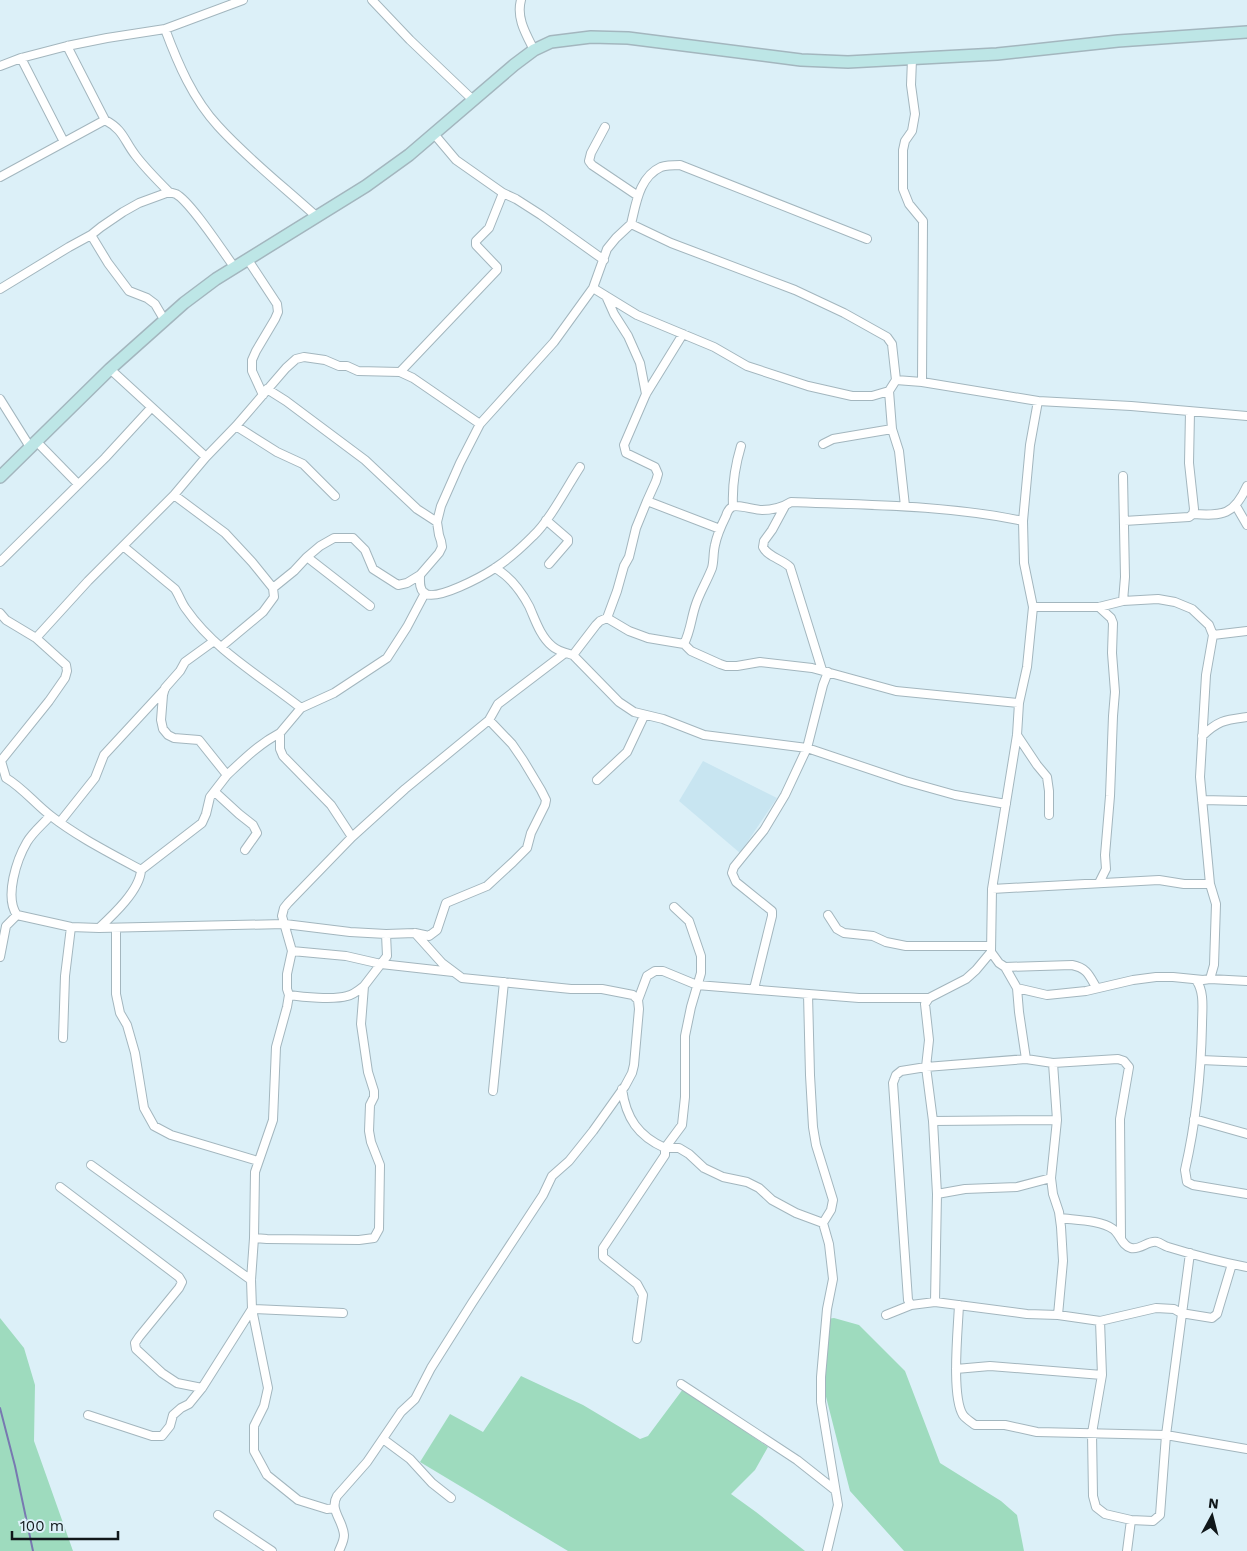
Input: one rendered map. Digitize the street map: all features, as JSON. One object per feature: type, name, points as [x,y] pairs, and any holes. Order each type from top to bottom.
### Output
[{"type":"street","points":[[0,66],[21,58],[67,46],[165,29],[243,0]]},
{"type":"street","points":[[372,0],[410,40],[473,100]]},
{"type":"street","points":[[521,0],[519,8],[522,25],[534,50]]},
{"type":"street","points":[[165,29],[177,63],[198,99],[217,125],[317,216]]},
{"type":"street","points":[[0,477],[110,369],[200,291],[216,279],[366,186],[409,155],[534,50],[551,42],[575,38],[628,38],[801,60],[848,62],[997,54],[1118,41],[1247,32]]},
{"type":"street","points":[[67,46],[105,120],[113,124],[121,132],[134,154],[169,192],[176,194],[184,200],[235,268]]},
{"type":"street","points":[[21,58],[64,142]]},
{"type":"street","points":[[912,59],[911,85],[915,114],[912,131],[905,141],[903,150],[902,189],[909,204],[923,221],[922,382]]},
{"type":"street","points":[[0,177],[105,120]]},
{"type":"street","points":[[605,127],[591,153],[589,161],[592,165],[638,196]]},
{"type":"street","points":[[434,134],[456,160],[503,194],[516,199],[541,215],[604,260]]},
{"type":"street","points":[[273,588],[294,571],[307,556],[334,538],[352,538],[365,550],[373,569],[398,585],[420,575],[442,547],[437,522],[441,506],[480,424],[554,342],[593,288],[607,249],[631,224],[641,186],[648,177],[661,167],[680,165],[867,239]]},
{"type":"street","points":[[0,289],[92,235],[111,220],[139,203],[169,192]]},
{"type":"street","points":[[400,372],[497,270],[497,267],[476,246],[476,241],[489,228],[503,194]]},
{"type":"street","points":[[631,224],[671,243],[795,290],[844,313],[887,337],[892,344],[896,380],[889,391],[892,429],[899,451],[905,506]]},
{"type":"street","points":[[92,235],[108,263],[129,291],[147,298],[155,304],[165,321]]},
{"type":"street","points":[[248,260],[277,304],[278,312],[252,360],[252,371],[265,392],[286,401],[365,460],[417,509],[437,522]]},
{"type":"street","points":[[593,288],[637,315],[714,347],[747,366],[808,386],[852,396],[872,396],[889,391]]},
{"type":"street","points":[[606,296],[640,362],[646,394]]},
{"type":"street","points":[[334,1508],[327,1509],[298,1500],[267,1474],[254,1451],[254,1426],[264,1406],[268,1388],[252,1309],[251,1280],[255,1172],[273,1120],[276,1047],[289,995],[287,974],[292,951],[282,916],[284,908],[352,837],[405,789],[488,720],[498,704],[569,654],[600,621],[606,618],[617,591],[624,566],[629,557],[636,528],[658,474],[655,467],[626,453],[624,444],[646,394],[683,334]]},
{"type":"street","points":[[36,638],[174,495],[296,358],[304,356],[325,360],[358,371],[400,372],[413,378],[480,424]]},
{"type":"street","points":[[110,369],[206,457]]},
{"type":"street","points":[[896,380],[922,382],[1038,401],[1247,416]]},
{"type":"street","points":[[0,399],[33,444],[78,484]]},
{"type":"street","points":[[1026,1059],[1017,988],[991,949],[992,889],[1017,735],[1019,703],[1027,667],[1033,606],[1024,563],[1023,520],[1030,445],[1038,401]]},
{"type":"street","points":[[0,562],[105,458],[151,408]]},
{"type":"street","points":[[1190,412],[1189,463],[1194,509],[1192,514]]},
{"type":"street","points":[[236,426],[277,452],[303,464],[335,496]]},
{"type":"street","points":[[823,444],[833,440],[892,429]]},
{"type":"street","points":[[733,506],[732,490],[741,446]]},
{"type":"street","points":[[420,575],[420,587],[424,593],[430,595],[440,594],[459,587],[495,568],[534,536],[580,467]]},
{"type":"street","points":[[1122,601],[1125,576],[1123,476]]},
{"type":"street","points":[[1124,520],[1189,517],[1192,514],[1215,514],[1229,511],[1236,506],[1247,486]]},
{"type":"street","points":[[174,495],[225,533],[273,588],[274,597],[263,612],[221,647]]},
{"type":"street","points":[[647,501],[720,529]]},
{"type":"street","points":[[684,644],[689,634],[699,596],[706,585],[713,566],[715,544],[720,529],[729,509],[733,506],[737,505],[764,510],[785,506],[792,502],[905,506],[944,508],[1023,520]]},
{"type":"street","points":[[754,989],[772,911],[736,882],[732,874],[734,867],[764,830],[785,795],[807,748],[825,671],[790,567],[785,562],[768,554],[763,547],[764,540],[772,530],[785,506]]},
{"type":"street","points":[[1236,506],[1247,525]]},
{"type":"street","points":[[546,520],[568,539],[568,542],[549,564]]},
{"type":"street","points":[[123,546],[175,589],[181,598],[184,608],[214,641],[302,708]]},
{"type":"street","points":[[307,556],[370,606]]},
{"type":"street","points":[[495,568],[506,574],[527,603],[541,634],[550,645],[569,654],[619,702],[634,712],[644,716],[663,719],[704,735],[807,748],[905,781],[955,795],[1006,804]]},
{"type":"street","points":[[99,928],[128,896],[140,877],[141,870],[202,823],[210,797],[227,775],[253,750],[266,740],[280,733],[302,708],[334,693],[386,658],[407,628],[424,593]]},
{"type":"street","points":[[1033,606],[1100,607],[1122,601],[1158,599],[1192,609],[1209,626],[1213,634],[1206,675],[1200,777],[1210,884],[1216,904],[1214,965],[1210,979]]},
{"type":"street","points":[[1099,883],[1106,870],[1105,855],[1115,692],[1112,653],[1113,623],[1111,618],[1100,607]]},
{"type":"street","points":[[0,613],[6,620],[36,638],[66,665],[67,671],[66,678],[1,762],[3,779],[14,783],[50,816],[86,840],[141,870]]},
{"type":"street","points":[[606,618],[648,638],[684,644],[691,651],[720,664],[738,666],[760,662],[825,671],[896,691],[1019,703]]},
{"type":"street","points":[[1213,634],[1247,631]]},
{"type":"street","points":[[60,822],[94,778],[104,755],[180,671],[185,662],[214,641]]},
{"type":"street","points":[[165,688],[161,720],[163,729],[174,738],[199,740],[227,775]]},
{"type":"street","points":[[597,780],[627,752],[644,716]]},
{"type":"street","points":[[1202,736],[1216,723],[1247,717]]},
{"type":"street","points":[[50,816],[28,841],[18,861],[11,896],[13,909],[17,915],[71,927],[116,928],[284,924],[350,932],[415,933],[429,936],[436,930],[446,903],[487,886],[527,848],[531,833],[545,805],[546,800],[523,760],[512,744],[488,720]]},
{"type":"street","points":[[280,733],[280,749],[284,756],[331,805],[352,837]]},
{"type":"street","points":[[1017,735],[1047,777],[1049,815]]},
{"type":"street","points":[[215,792],[253,824],[256,829],[257,833],[245,850]]},
{"type":"street","points":[[1202,800],[1247,801]]},
{"type":"street","points":[[1106,870],[1118,882]]},
{"type":"street","points":[[992,889],[1159,880],[1184,884],[1210,884]]},
{"type":"street","points":[[637,1339],[643,1295],[637,1284],[603,1257],[603,1248],[666,1155],[665,1148],[682,1125],[685,1097],[685,1036],[701,973],[701,956],[689,921],[674,907]]},
{"type":"street","points":[[0,957],[6,926],[17,915]]},
{"type":"street","points":[[828,915],[837,929],[844,934],[873,936],[886,942],[913,946],[991,949]]},
{"type":"street","points":[[63,1038],[65,976],[71,927]]},
{"type":"street","points":[[116,928],[116,994],[120,1013],[127,1025],[135,1053],[144,1108],[154,1126],[171,1135],[258,1162]]},
{"type":"street","points":[[415,933],[442,962],[462,978],[571,989],[602,989],[633,995],[638,1000]]},
{"type":"street","points":[[289,995],[303,998],[346,997],[357,991],[364,986],[387,956],[386,934]]},
{"type":"street","points":[[339,1551],[344,1536],[343,1528],[334,1508],[337,1496],[367,1462],[401,1412],[415,1399],[431,1368],[543,1195],[552,1176],[569,1161],[587,1138],[632,1073],[638,1027],[638,1000],[647,976],[655,971],[663,971],[697,985],[859,998],[929,998],[966,979],[976,970],[991,949]]},
{"type":"street","points":[[292,951],[346,956],[382,964],[454,973]]},
{"type":"street","points":[[1004,968],[1072,965],[1086,971],[1096,988]]},
{"type":"street","points":[[1017,988],[1047,995],[1086,991],[1156,977],[1247,981]]},
{"type":"street","points":[[1196,980],[1202,991],[1201,1060],[1194,1119],[1185,1170],[1187,1182],[1200,1187],[1247,1194]]},
{"type":"street","points":[[493,1091],[504,982]]},
{"type":"street","points":[[254,1238],[267,1240],[360,1240],[374,1238],[379,1229],[380,1165],[369,1132],[370,1105],[374,1097],[374,1091],[368,1072],[361,1024],[364,986]]},
{"type":"street","points":[[808,994],[813,1127],[816,1144],[833,1200],[832,1210],[823,1223]]},
{"type":"street","points":[[929,998],[925,1004],[929,1040],[926,1068],[933,1120],[937,1194],[935,1302]]},
{"type":"street","points":[[911,1305],[908,1300],[893,1083],[896,1075],[901,1071],[1026,1059],[1053,1063],[1118,1059],[1124,1061],[1129,1067],[1120,1119],[1121,1238]]},
{"type":"street","points":[[1201,1060],[1247,1062]]},
{"type":"street","points":[[1053,1063],[1057,1120],[1051,1178],[1053,1194],[1060,1218],[1062,1260],[1058,1315]]},
{"type":"street","points":[[622,1089],[624,1104],[633,1124],[650,1140],[665,1148],[678,1148],[689,1154],[704,1168],[723,1177],[747,1182],[759,1188],[772,1200],[796,1213],[823,1223]]},
{"type":"street","points":[[1194,1119],[1247,1134]]},
{"type":"street","points":[[933,1120],[1057,1120]]},
{"type":"street","points":[[91,1164],[251,1280]]},
{"type":"street","points":[[937,1194],[965,1189],[1017,1187],[1051,1178]]},
{"type":"street","points":[[60,1188],[179,1277],[182,1282],[179,1288],[139,1337],[135,1343],[136,1349],[177,1384],[202,1388]]},
{"type":"street","points":[[1060,1218],[1092,1222],[1110,1227],[1131,1248],[1138,1248],[1157,1242],[1190,1253],[1247,1267]]},
{"type":"street","points":[[823,1223],[829,1244],[833,1279],[827,1309],[821,1377],[821,1402],[838,1505],[827,1551]]},
{"type":"street","points":[[1100,1321],[1102,1376],[1092,1433],[1093,1496],[1096,1507],[1105,1514],[1131,1520],[1153,1520],[1160,1515],[1166,1435],[1190,1253]]},
{"type":"street","points":[[886,1315],[911,1305],[935,1302],[1100,1321],[1156,1308],[1174,1309],[1181,1313],[1212,1318],[1217,1314],[1232,1264]]},
{"type":"street","points":[[959,1305],[956,1369],[959,1405],[963,1416],[975,1426],[1005,1424],[1037,1432],[1166,1435],[1247,1449]]},
{"type":"street","points":[[88,1415],[152,1436],[162,1436],[170,1426],[174,1415],[181,1408],[189,1404],[202,1388],[252,1309]]},
{"type":"street","points":[[252,1309],[343,1313]]},
{"type":"street","points":[[956,1369],[990,1366],[1102,1376]]},
{"type":"street","points":[[681,1384],[797,1460],[835,1490]]},
{"type":"street","points":[[383,1439],[410,1460],[432,1484],[450,1498]]},
{"type":"street","points":[[218,1515],[272,1551]]},
{"type":"street","points":[[1127,1551],[1131,1520]]},
{"type":"shaded area","points":[[703,761],[777,798],[740,853],[679,801]]},
{"type":"green space","points":[[0,1318],[24,1348],[35,1385],[34,1441],[73,1551],[0,1551]]},
{"type":"green space","points":[[834,1318],[859,1325],[905,1371],[940,1463],[1001,1501],[1017,1515],[1024,1551],[904,1551],[850,1491],[822,1381],[826,1319]]},
{"type":"green space","points":[[521,1376],[583,1405],[640,1439],[648,1436],[683,1389],[768,1447],[755,1470],[731,1494],[805,1551],[568,1551],[420,1462],[450,1414],[483,1432]]},
{"type":"waterway","points":[[0,1408],[15,1466],[33,1551]]}]
